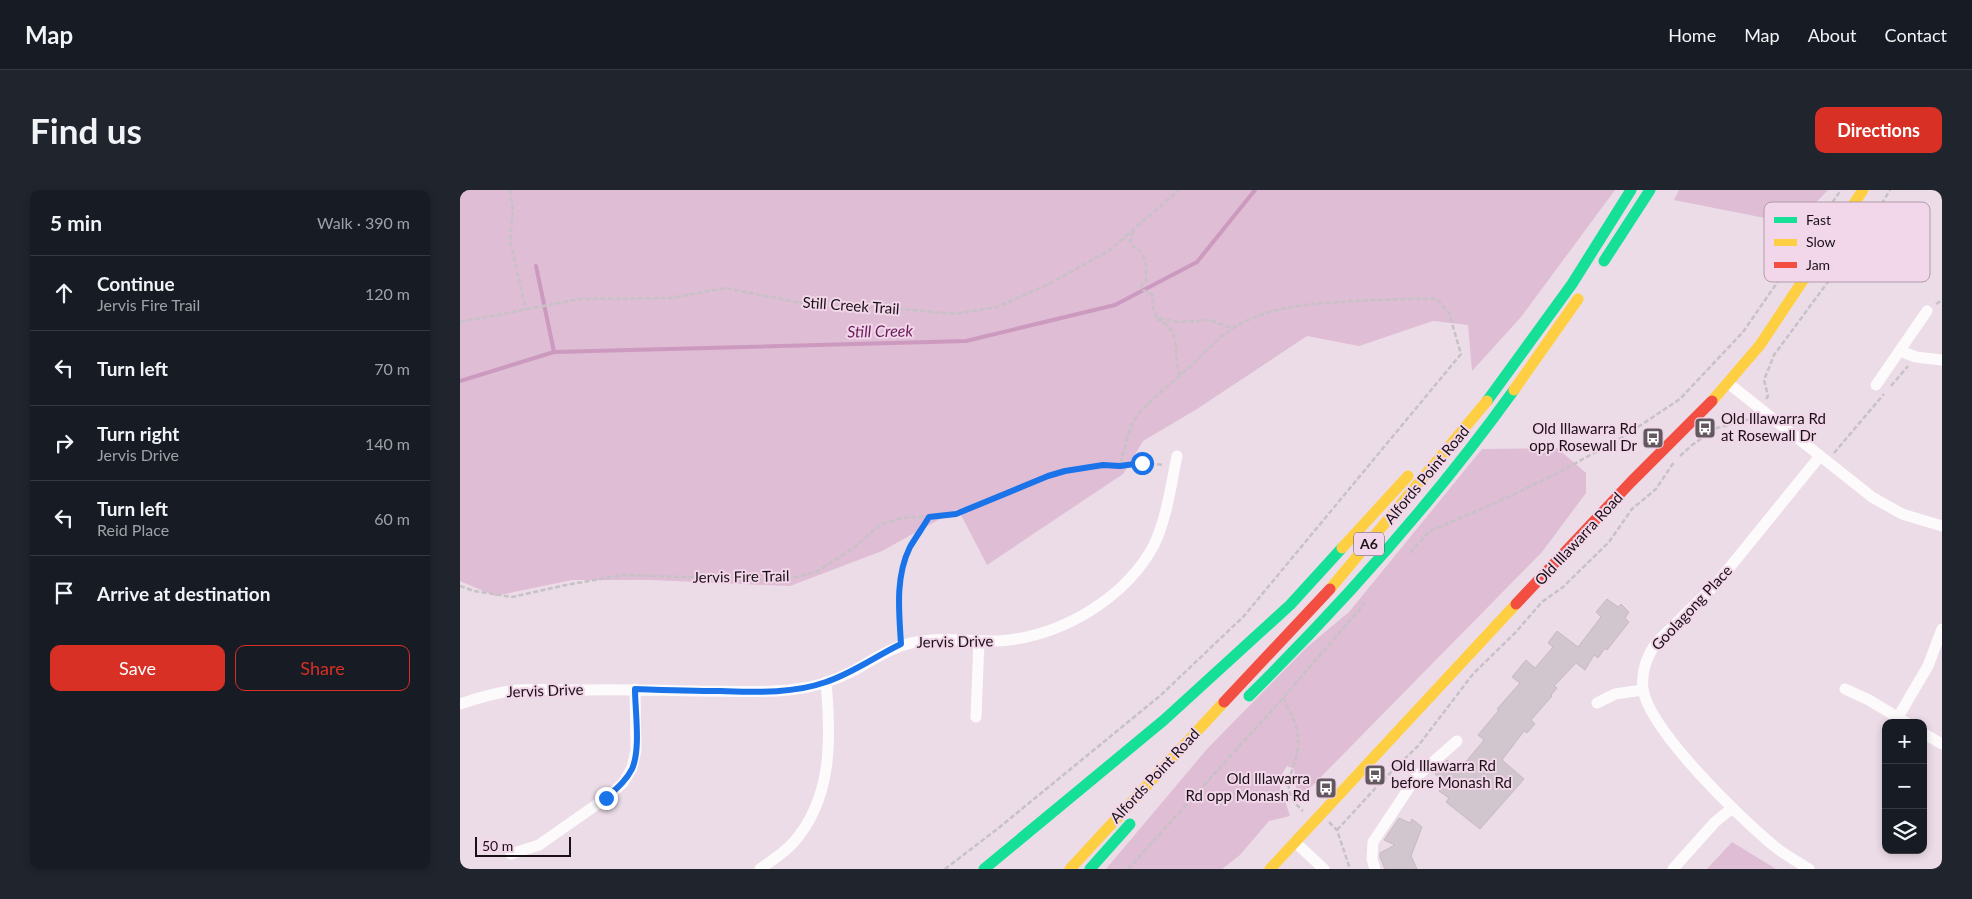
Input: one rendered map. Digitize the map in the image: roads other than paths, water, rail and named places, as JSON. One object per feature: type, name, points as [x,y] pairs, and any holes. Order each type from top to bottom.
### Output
[{"type":"main road","name":"Alfords Point Road","points":[[1070,869],[1342,576],[1479,412],[1572,284],[1631,190]]},
{"type":"main road","points":[[1600,267],[1650,190]]},
{"type":"main road","name":"Old Illawarra Road","points":[[1855,202],[1863,190]]},
{"type":"main road","name":"Old Illawarra Road","points":[[1270,869],[1631,482],[1676,439],[1728,383],[1760,345],[1802,282]]},
{"type":"main road","name":"Alfords Point Road","points":[[1239,705],[1345,599],[1434,495],[1517,385],[1583,291]]},
{"type":"main road","name":"A6","points":[[1487,381],[1520,340],[1544,321]]},
{"type":"main road","name":"A6","points":[[984,869],[1164,720],[1290,605],[1417,465]]},
{"type":"main road","name":"Alfords Point Road","points":[[1180,767],[1219,725]]},
{"type":"main road","name":"Alfords Point Road","points":[[1090,869],[1135,818]]},
{"type":"street","points":[[1876,385],[1927,311]]},
{"type":"street","points":[[1900,351],[1916,357],[1942,360]]},
{"type":"street","points":[[1728,383],[1872,497],[1902,514],[1942,526]]},
{"type":"street","name":"Jervis Drive","points":[[460,704],[516,690],[635,689],[756,692],[791,690],[826,682],[853,671],[878,655],[901,644],[923,640],[951,639],[1007,641],[1034,636],[1071,622],[1106,601],[1132,575],[1153,545],[1166,512],[1177,456]]},
{"type":"street","name":"Goolagong Place","points":[[1809,869],[1775,848],[1731,809],[1661,727],[1650,709],[1643,690],[1646,664],[1656,642],[1717,583],[1823,459]]},
{"type":"street","points":[[1902,719],[1928,666],[1942,629]]},
{"type":"street","points":[[976,716],[979,641]]},
{"type":"street","points":[[760,869],[793,844],[812,817],[824,787],[829,749],[826,682]]},
{"type":"street","points":[[511,854],[539,845],[606,798],[623,783],[632,768],[636,750],[635,689]]},
{"type":"street","points":[[1845,689],[1900,719]]},
{"type":"street","points":[[1598,703],[1615,694],[1643,690]]},
{"type":"street","points":[[1927,735],[1942,744]]},
{"type":"street","points":[[1375,869],[1372,859],[1373,842],[1417,776],[1457,741]]},
{"type":"street","points":[[1672,869],[1715,822],[1731,809]]},
{"type":"street","points":[[1296,842],[1324,869]]},
{"type":"waterway","name":"Still Creek","points":[[460,381],[554,352],[966,341],[1115,305],[1197,262],[1255,190]]},
{"type":"waterway","points":[[536,266],[554,352]]},
{"type":"place","name":"Old Illawarra Rd at Rosewall Dr","points":[[1705,428]]},
{"type":"place","name":"Old Illawarra Rd opp Rosewall Dr","points":[[1653,438]]},
{"type":"place","name":"Old Illawarra Rd before Monash Rd","points":[[1375,775]]},
{"type":"place","name":"Old Illawarra Rd opp Monash Rd","points":[[1326,788]]}]
